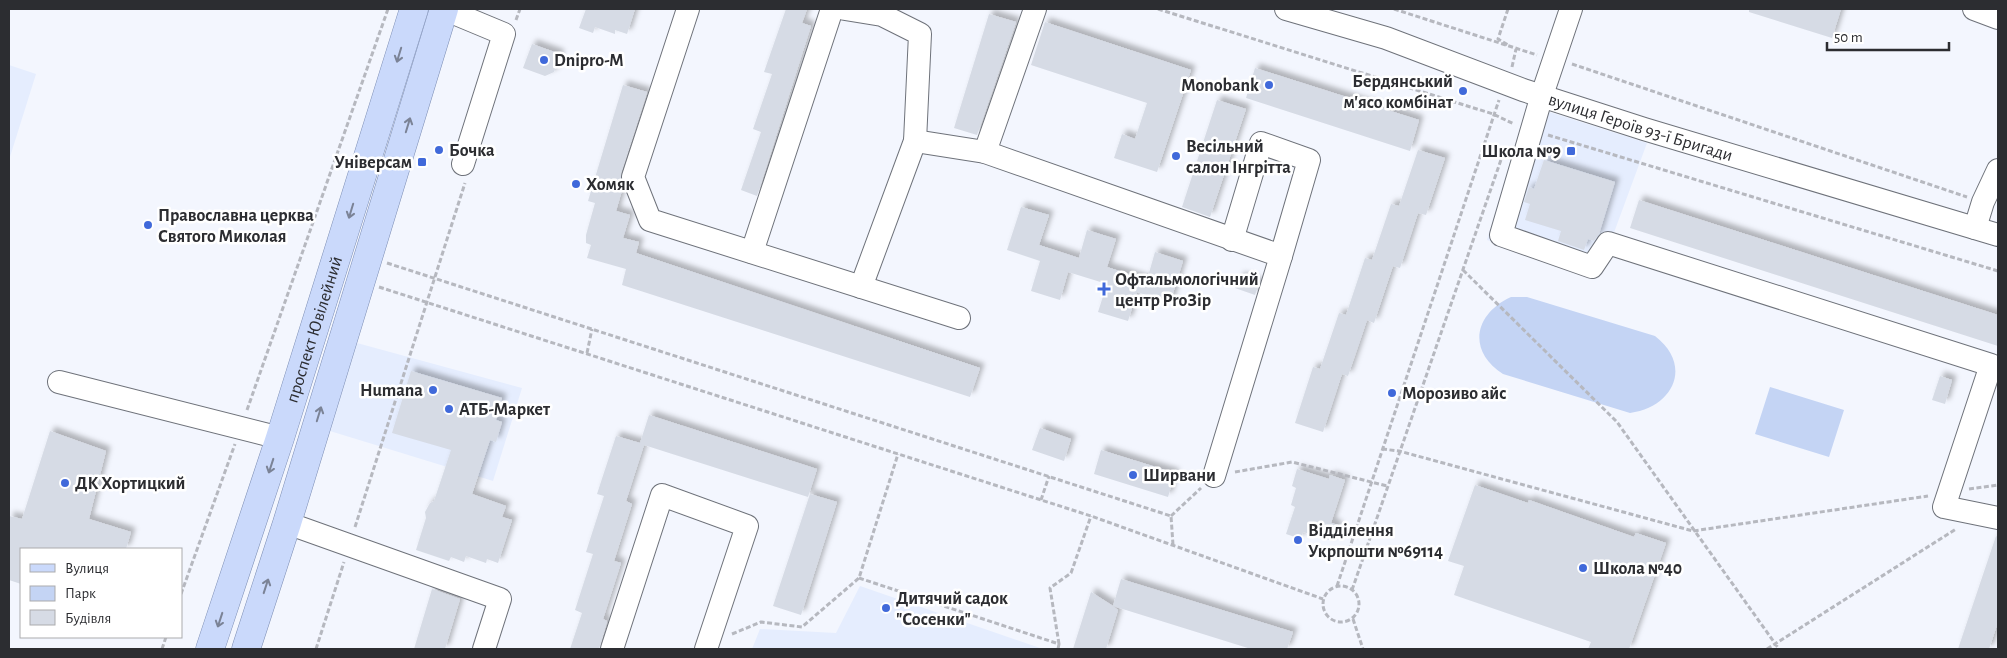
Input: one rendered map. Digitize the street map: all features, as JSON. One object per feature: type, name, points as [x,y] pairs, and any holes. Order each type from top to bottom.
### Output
[{"type":"main road","name":"проспект Ювілейний","points":[[210,649],[280,438],[414,9]]},
{"type":"main road","name":"проспект Ювілейний","points":[[246,649],[287,523],[363,269],[444,9]]},
{"type":"street","points":[[444,9],[504,34],[465,170]]},
{"type":"street","points":[[688,9],[633,177],[650,220],[959,318]]},
{"type":"street","points":[[752,252],[832,9]]},
{"type":"street","points":[[845,9],[882,15],[920,34],[915,141],[861,287]]},
{"type":"street","points":[[985,152],[1035,9]]},
{"type":"street","name":"вулиця Героїв 93-ї Бригади","points":[[1286,9],[1386,38],[1524,89],[1644,129],[1998,235]]},
{"type":"street","points":[[1571,9],[1524,89],[1502,235],[1592,267],[1608,243],[1991,365],[1944,507],[1988,517]]},
{"type":"street","points":[[1974,9],[1998,18]]},
{"type":"street","points":[[915,141],[985,152],[1281,256]]},
{"type":"street","points":[[1214,476],[1310,160],[1261,143],[1232,240]]},
{"type":"street","points":[[1975,228],[1983,202],[1998,170]]},
{"type":"street","points":[[59,382],[280,438]]},
{"type":"street","points":[[612,649],[662,495],[747,526],[706,649]]},
{"type":"street","points":[[287,523],[500,599],[484,649]]},
{"type":"path","points":[[182,591],[388,9]]},
{"type":"path","points":[[514,27],[520,9]]},
{"type":"path","points":[[1158,9],[1493,114],[1519,129],[1998,271]]},
{"type":"path","points":[[1394,9],[1517,50],[1544,53],[1983,202]]},
{"type":"path","points":[[1508,9],[1498,39],[1517,50],[1524,89],[1519,129]]},
{"type":"path","points":[[1337,586],[1352,590],[1360,604],[1353,619],[1342,623],[1330,620],[1323,610],[1323,599],[1326,593],[1337,586],[1493,114],[1524,89],[1544,53]]},
{"type":"path","points":[[1352,590],[1504,151]]},
{"type":"path","points":[[316,649],[427,303],[465,170]]},
{"type":"path","points":[[363,269],[434,278],[1171,516]]},
{"type":"path","points":[[363,269],[427,303],[1091,516],[1323,599]]},
{"type":"path","points":[[1463,270],[1617,422],[1779,649]]},
{"type":"path","points":[[588,354],[592,329]]},
{"type":"path","points":[[1382,449],[1399,451],[1693,531],[1998,485]]},
{"type":"path","points":[[729,635],[761,622],[802,627],[859,578],[898,454]]},
{"type":"path","points":[[1171,516],[1214,476],[1292,462],[1387,486]]},
{"type":"path","points":[[1041,500],[1049,476]]},
{"type":"path","points":[[1058,649],[1059,644],[1050,588],[1071,573],[1091,516]]},
{"type":"path","points":[[1171,516],[1174,545]]},
{"type":"path","points":[[1767,649],[1988,517]]},
{"type":"path","points":[[859,578],[1059,644]]},
{"type":"path","points":[[1353,619],[1364,649]]},
{"type":"shaded area","points":[[9,65],[36,74],[9,160]]},
{"type":"shaded area","points":[[1527,105],[1647,143],[1598,276],[1487,240]]},
{"type":"shaded area","points":[[357,343],[522,388],[493,481],[330,431]]},
{"type":"shaded area","name":"Дитячий садок \"Сосенки\"","points":[[860,586],[1043,649],[752,649],[760,629],[836,633]]},
{"type":"green space","points":[[1511,297],[1527,297],[1655,336],[1667,347],[1673,359],[1675,372],[1673,383],[1667,394],[1658,403],[1630,413],[1503,374],[1491,365],[1484,355],[1480,344],[1480,333],[1489,313]]},
{"type":"green space","points":[[1770,387],[1844,410],[1829,457],[1755,434]]},
{"type":"building","points":[[586,9],[635,9],[627,34],[615,30],[615,34],[595,27],[593,33],[579,28]]},
{"type":"building","points":[[786,9],[807,9],[802,23],[811,26],[757,196],[741,190],[761,132],[753,129],[772,74],[764,72]]},
{"type":"building","points":[[1749,9],[1841,9],[1832,38],[1749,12]]},
{"type":"building","points":[[989,14],[1016,22],[977,135],[954,128]]},
{"type":"building","points":[[1045,22],[1191,70],[1157,172],[1114,158],[1122,134],[1135,139],[1147,103],[1031,65]]},
{"type":"building","points":[[532,44],[560,54],[554,72],[545,76],[523,68]]},
{"type":"building","points":[[1255,68],[1419,120],[1410,151],[1246,98]]},
{"type":"building","points":[[623,85],[647,92],[621,173],[623,187],[616,211],[630,215],[623,238],[639,242],[636,253],[980,368],[970,397],[622,285],[626,269],[587,258],[591,245],[586,243],[586,235],[595,203],[588,201]]},
{"type":"building","points":[[1217,100],[1246,109],[1210,217],[1182,207]]},
{"type":"building","points":[[1418,150],[1445,158],[1426,215],[1418,213],[1400,268],[1393,266],[1374,323],[1367,320],[1348,376],[1342,374],[1323,432],[1295,423],[1313,367],[1320,369],[1339,313],[1346,315],[1365,258],[1372,260],[1391,204],[1399,206]]},
{"type":"building","points":[[1544,160],[1615,182],[1599,234],[1594,241],[1588,239],[1584,250],[1558,241],[1561,231],[1525,220],[1530,204],[1524,202],[1529,187],[1534,189]]},
{"type":"building","points":[[1639,200],[1998,315],[1998,346],[1630,228]]},
{"type":"building","points":[[1021,207],[1049,215],[1039,245],[1079,258],[1087,230],[1116,239],[1107,267],[1147,280],[1155,252],[1183,261],[1170,303],[1137,292],[1128,321],[1098,312],[1107,284],[1068,272],[1060,300],[1031,291],[1040,261],[1007,250]]},
{"type":"building","points":[[1240,276],[1259,283],[1255,295],[1235,288]]},
{"type":"building","points":[[411,371],[502,398],[496,420],[502,422],[496,442],[490,440],[472,494],[506,506],[502,517],[512,520],[498,563],[487,559],[486,563],[466,556],[464,562],[451,557],[449,561],[416,550],[426,518],[425,512],[430,503],[434,501],[451,450],[392,433]]},
{"type":"building","points":[[1940,376],[1952,380],[1945,404],[1932,400]]},
{"type":"building","points":[[649,415],[817,469],[808,497],[644,445],[626,501],[632,504],[614,561],[621,563],[603,619],[607,621],[599,649],[570,649],[582,613],[575,610],[593,554],[586,552],[604,496],[597,494],[616,436],[640,443]]},
{"type":"building","points":[[1040,428],[1071,439],[1064,461],[1032,450]]},
{"type":"building","name":"ДК Хортицкий","points":[[50,431],[106,451],[89,519],[131,532],[126,548],[20,548],[20,584],[9,580],[9,516],[22,519]]},
{"type":"building","points":[[1101,450],[1175,473],[1168,497],[1094,474]]},
{"type":"building","points":[[1297,469],[1329,479],[1330,475],[1345,480],[1331,523],[1338,525],[1333,541],[1303,532],[1301,539],[1286,534],[1295,507],[1291,505],[1296,488],[1292,486]]},
{"type":"building","name":"Школа №40","points":[[1475,485],[1528,503],[1529,500],[1634,537],[1636,533],[1666,543],[1629,649],[1588,649],[1591,642],[1454,595],[1464,566],[1448,561]]},
{"type":"building","points":[[810,494],[837,502],[801,615],[773,606]]},
{"type":"building","points":[[1996,536],[1998,537],[1998,622],[1989,649],[1958,649]]},
{"type":"building","points":[[1121,579],[1293,632],[1287,649],[1251,649],[1113,606]]},
{"type":"building","points":[[432,589],[460,599],[445,649],[414,649]]},
{"type":"building","points":[[1091,592],[1118,610],[1106,649],[1073,649]]},
{"type":"place","name":"Dnipro-M","points":[[544,60]]},
{"type":"place","name":"Monobank","points":[[1269,85]]},
{"type":"place","name":"Бердянський м'ясо комбінат","points":[[1463,91]]},
{"type":"place","name":"Бочка","points":[[439,150]]},
{"type":"place","name":"Школа №9","points":[[1571,151]]},
{"type":"place","name":"Весільний салон Інгрітта","points":[[1176,156]]},
{"type":"place","name":"Універсам","points":[[422,162]]},
{"type":"place","name":"Хомяк","points":[[576,184]]},
{"type":"place","name":"Православна церква Святого Миколая","points":[[148,225]]},
{"type":"place","name":"Офтальмологічний центр ProЗір","points":[[1104,289]]},
{"type":"place","name":"Humana","points":[[433,390]]},
{"type":"place","name":"Морозиво айс","points":[[1392,393]]},
{"type":"place","name":"АТБ-Маркет","points":[[449,409]]},
{"type":"place","name":"Ширвани","points":[[1133,475]]},
{"type":"place","name":"ДК Хортицкий","points":[[65,483]]},
{"type":"place","name":"Відділення Укрпошти №69114","points":[[1298,540]]},
{"type":"place","name":"Школа №40","points":[[1583,568]]},
{"type":"place","name":"Дитячий садок \"Сосенки\"","points":[[886,608]]}]
